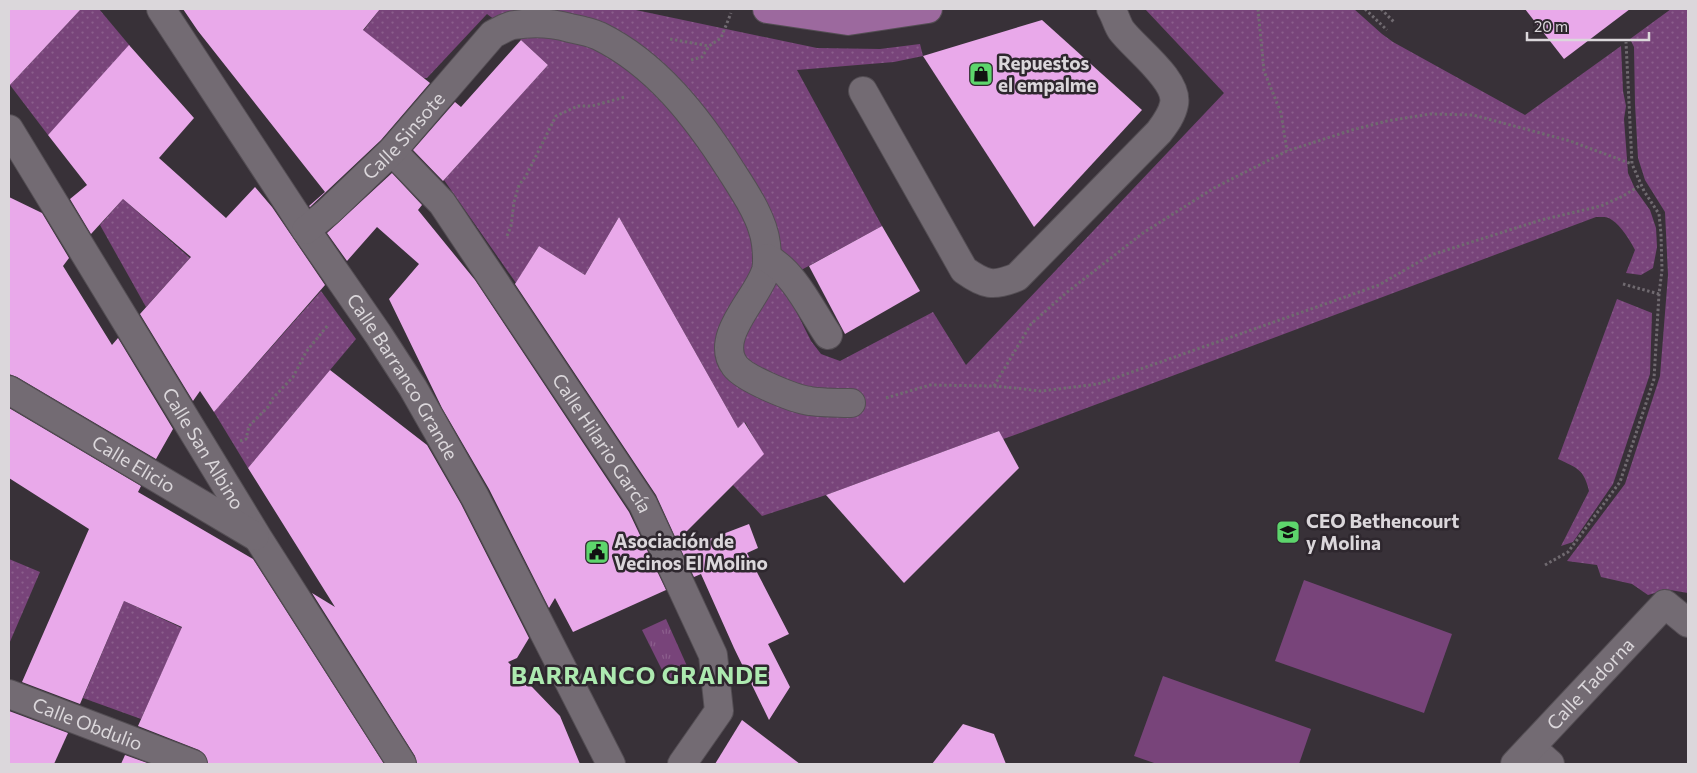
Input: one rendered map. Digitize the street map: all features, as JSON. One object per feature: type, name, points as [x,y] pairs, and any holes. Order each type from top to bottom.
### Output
[{"type":"main road","points":[[768,9],[848,21],[928,9]]},
{"type":"street","name":"Calle Barranco Grande","points":[[161,9],[306,230],[413,388],[475,497],[611,764]]},
{"type":"street","points":[[863,91],[964,270],[980,282],[1000,284],[1017,277],[1159,132],[1168,119],[1175,103],[1171,87],[1163,75],[1116,19],[1088,9]]},
{"type":"street","name":"Calle Sinsote","points":[[306,230],[328,212],[392,151],[493,34],[513,25],[552,23],[598,35],[634,55],[657,78]]},
{"type":"street","points":[[657,78],[678,98],[720,153],[758,220],[766,242],[767,258],[765,271],[758,288],[730,335],[729,354],[735,367],[750,378],[808,401],[852,403]]},
{"type":"street","name":"Calle San Albino","points":[[9,129],[258,538],[402,764]]},
{"type":"street","name":"Calle Hilario García","points":[[392,151],[442,203],[643,504],[713,655],[719,711],[682,764]]},
{"type":"street","points":[[9,163],[37,174]]},
{"type":"street","points":[[767,258],[779,264],[788,274],[828,335]]},
{"type":"street","name":"Calle Elicio","points":[[9,390],[258,538]]},
{"type":"street","name":"Calle Tadorna","points":[[1532,759],[1665,604],[1688,623]]},
{"type":"street","name":"Calle Obdulio","points":[[9,694],[193,764]]},
{"type":"path","points":[[504,243],[511,226],[514,202],[519,186],[526,176],[556,116],[578,106],[592,106],[631,94],[680,64],[702,57],[709,46],[721,38],[732,9]]},
{"type":"path","points":[[1258,9],[1264,71],[1281,113],[1287,151]]},
{"type":"path","points":[[1365,9],[1387,30]]},
{"type":"path","points":[[1381,9],[1395,23]]},
{"type":"path","points":[[1546,565],[1568,552],[1620,482],[1654,379],[1662,270],[1659,214],[1641,185],[1632,164],[1626,42]]},
{"type":"path","points":[[994,386],[1031,324],[1066,293],[1143,233],[1214,188],[1287,151],[1352,130],[1387,122],[1430,114],[1473,115],[1570,141],[1632,164]]},
{"type":"path","points":[[852,403],[885,398],[930,385],[994,386],[1042,391],[1098,384],[1379,285],[1430,255],[1541,220],[1602,206],[1641,185]]},
{"type":"path","points":[[1622,284],[1659,294]]},
{"type":"path","points":[[234,446],[246,439],[249,426],[268,408],[273,398],[293,377],[306,352],[322,331],[334,322]]},
{"type":"green space","points":[[81,9],[99,9],[130,46],[48,135],[10,85]]},
{"type":"green space","points":[[380,9],[631,9],[817,48],[880,49],[920,44],[923,56],[894,62],[797,70],[882,226],[781,281],[811,341],[821,354],[840,361],[933,312],[966,365],[1224,93],[1145,9],[1354,9],[1393,42],[1525,115],[1621,46],[1623,91],[1626,106],[1624,119],[1628,173],[1635,189],[1650,210],[1656,228],[1657,247],[1653,268],[1641,275],[1626,273],[1635,250],[1633,246],[1625,234],[1609,218],[1596,217],[1009,437],[1003,439],[999,431],[826,495],[762,516],[733,485],[763,454],[745,422],[738,428],[619,217],[585,275],[539,246],[516,283],[444,180],[548,65],[519,38],[487,14],[427,78],[424,78],[363,31]]},
{"type":"green space","points":[[1671,9],[1688,9],[1688,593],[1664,589],[1648,595],[1632,584],[1601,577],[1597,565],[1567,561],[1625,484],[1660,376],[1668,275],[1665,212],[1645,180],[1638,158],[1634,47],[1630,39]]},
{"type":"green space","points":[[123,199],[190,258],[146,307],[100,225]]},
{"type":"green space","points":[[321,291],[356,339],[248,468],[214,412]]},
{"type":"green space","points":[[1617,299],[1652,313],[1650,374],[1613,484],[1573,542],[1561,546],[1589,491],[1585,478],[1579,470],[1558,459]]},
{"type":"green space","points":[[9,559],[40,572],[9,644]]},
{"type":"green space","points":[[1304,580],[1452,634],[1424,713],[1275,661]]},
{"type":"green space","points":[[124,601],[182,628],[141,719],[83,698]]},
{"type":"green space","points":[[666,619],[691,675],[669,684],[642,630]]},
{"type":"green space","points":[[1163,676],[1311,729],[1299,764],[1157,764],[1134,756]]},
{"type":"building","points":[[9,9],[81,9],[9,86]]},
{"type":"building","points":[[183,9],[380,9],[363,30],[430,83],[381,140],[310,207],[325,192],[198,31]]},
{"type":"building","points":[[1525,9],[1630,9],[1564,59]]},
{"type":"building","points":[[1042,20],[1142,110],[1034,227],[923,56]]},
{"type":"building","points":[[521,40],[548,65],[443,181],[413,150],[455,102],[461,107]]},
{"type":"building","points":[[129,45],[194,118],[159,158],[226,218],[255,187],[272,207],[325,285],[214,412],[200,391],[193,401],[140,314],[191,257],[123,199],[91,234],[70,199],[87,185],[48,135]]},
{"type":"building","points":[[392,173],[422,205],[418,210],[475,280],[629,512],[666,590],[573,632],[555,598],[549,608],[489,489],[442,408],[389,299],[419,264],[377,227],[347,261],[327,233]]},
{"type":"building","points":[[9,197],[42,213],[69,258],[63,266],[112,345],[118,338],[173,429],[156,459],[9,374]]},
{"type":"building","points":[[619,217],[738,428],[744,422],[764,454],[677,541],[656,495],[515,284],[539,246],[585,275]]},
{"type":"building","points":[[882,226],[920,291],[845,334],[809,266]]},
{"type":"building","points":[[330,370],[427,445],[461,504],[529,638],[517,658],[508,662],[560,716],[580,764],[417,764],[415,756],[312,593],[335,607],[248,468]]},
{"type":"building","points":[[9,408],[141,486],[138,492],[253,559],[384,764],[208,764],[205,755],[199,750],[138,726],[182,627],[124,601],[80,704],[22,682],[89,529],[9,478]]},
{"type":"building","points":[[999,431],[1019,468],[904,583],[826,495]]},
{"type":"building","points":[[749,524],[758,548],[747,553],[789,634],[768,644],[790,687],[769,720],[701,574],[694,577],[681,550]]},
{"type":"building","points":[[9,711],[68,733],[54,764],[9,764]]},
{"type":"building","points":[[742,720],[800,764],[715,764]]},
{"type":"building","points":[[963,724],[994,734],[1006,764],[932,764]]},
{"type":"building","points":[[125,755],[150,764],[121,764]]},
{"type":"place","name":"Repuestos el empalme","points":[[981,74]]},
{"type":"place","name":"CEO Bethencourt y Molina","points":[[1288,532]]},
{"type":"place","name":"Asociación de Vecinos El Molino","points":[[597,552]]},
{"type":"district","name":"BARRANCO GRANDE","points":[[640,676]]}]
